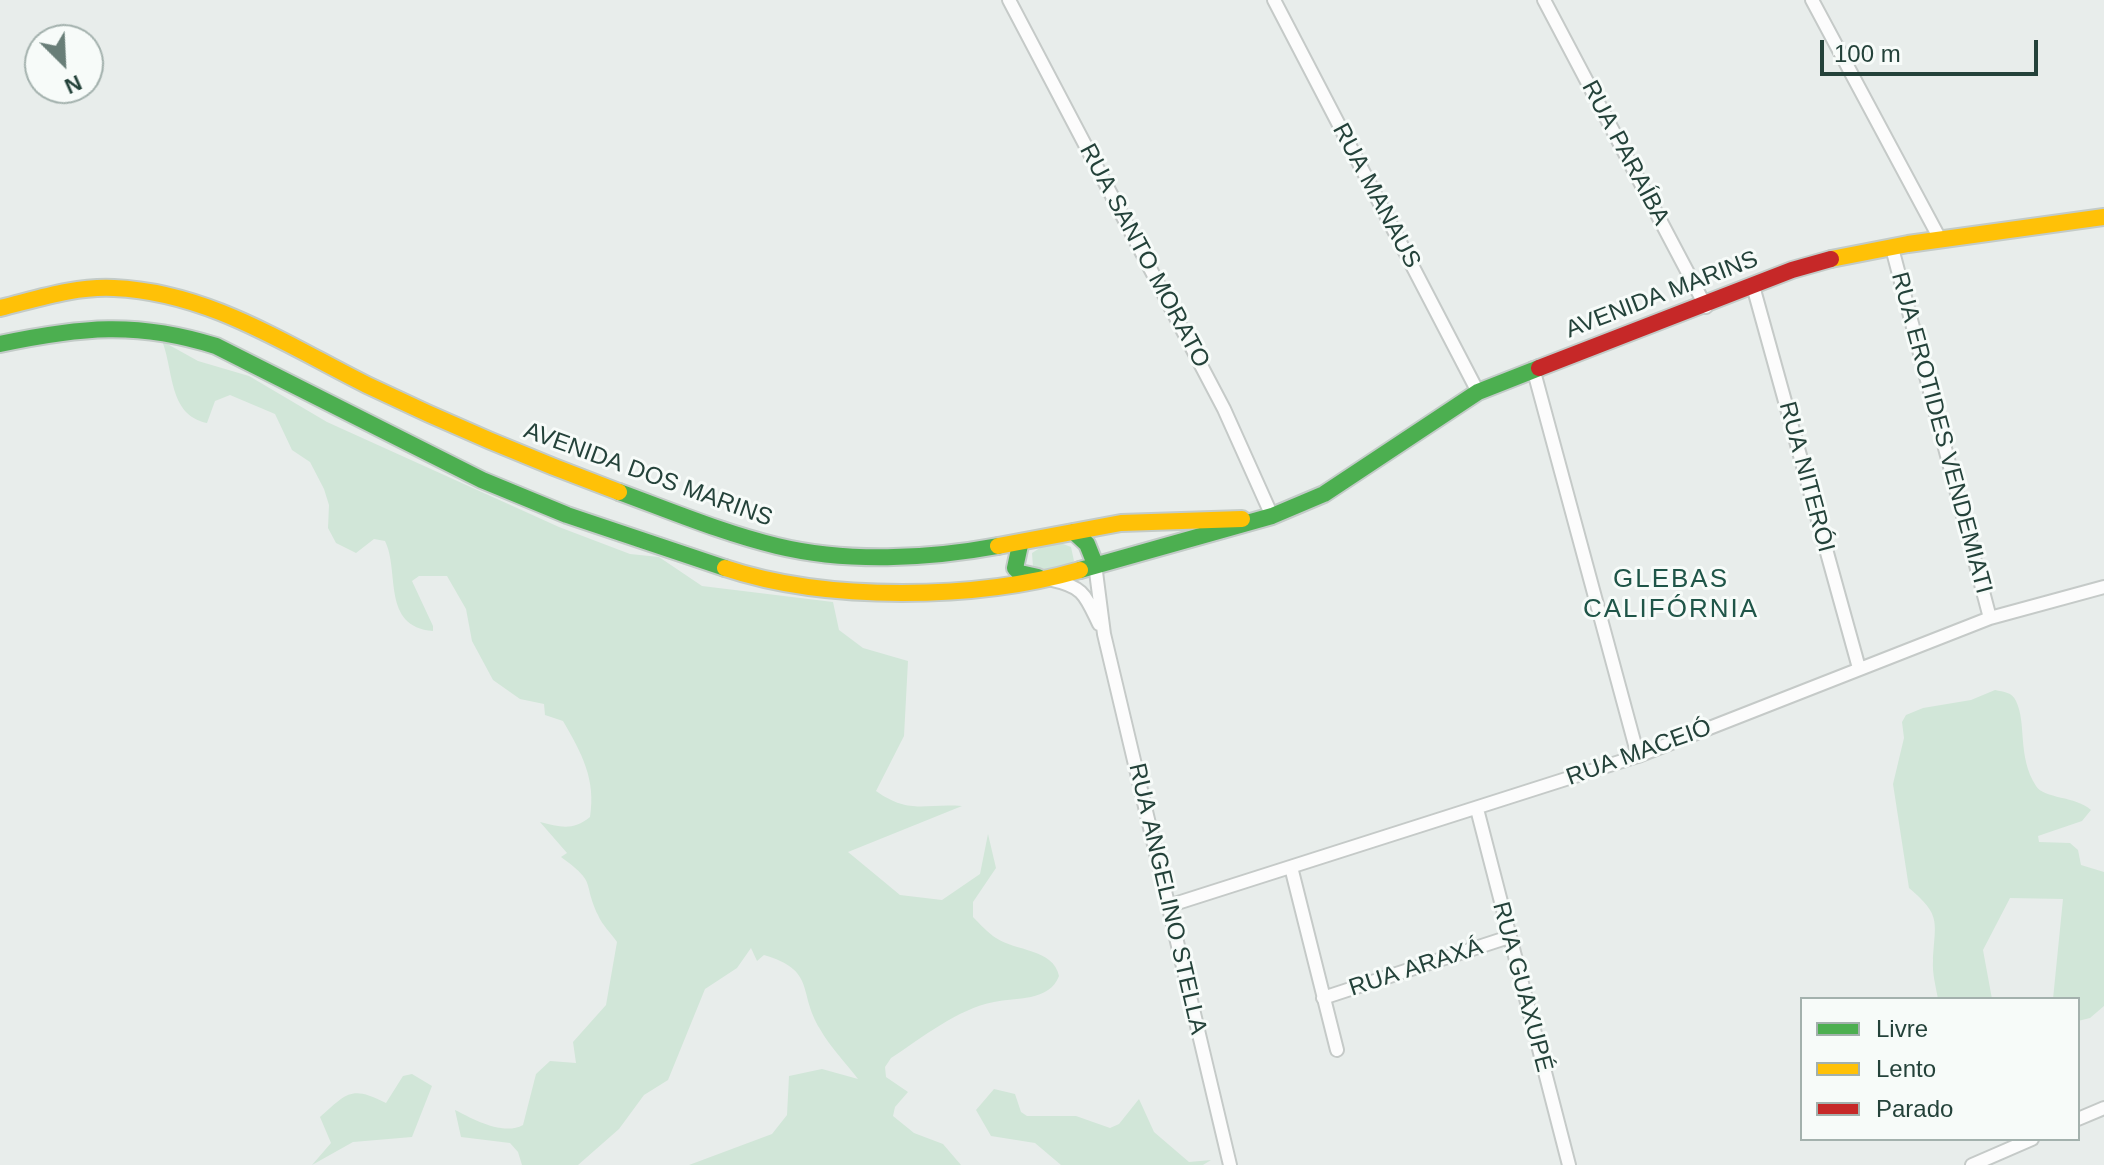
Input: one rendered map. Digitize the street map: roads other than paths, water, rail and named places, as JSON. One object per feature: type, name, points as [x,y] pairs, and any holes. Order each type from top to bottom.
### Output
[{"type":"street","name":"RUA SANTO MORATO","points":[[1009,0],[1224,409],[1272,516]]},
{"type":"street","name":"RUA MANAUS","points":[[1274,0],[1478,392]]},
{"type":"street","name":"RUA PARAÍBA","points":[[1544,0],[1706,307]]},
{"type":"street","points":[[1812,0],[1940,239]]},
{"type":"street","name":"AVENIDA MARINS","points":[[1272,516],[1324,494],[1478,392],[1533,368],[1706,307],[1827,259],[1940,239],[2104,217]]},
{"type":"street","name":"RUA EROTIDES VENDEMIATI","points":[[1892,248],[1990,618]]},
{"type":"street","name":"RUA NITERÓI","points":[[1753,286],[1859,668]]},
{"type":"street","name":"AVENIDA DOS MARINS","points":[[0,308],[65,292],[113,288],[193,300],[232,315],[368,385],[505,449],[733,534],[781,547],[848,555],[930,556],[1020,545],[1121,523],[1272,516]]},
{"type":"street","points":[[0,344],[78,327],[113,325],[151,327],[185,335],[216,346],[496,486],[567,515],[771,582],[900,593],[956,591],[1050,579],[1272,516]]},
{"type":"street","points":[[1533,368],[1638,756]]},
{"type":"street","points":[[1074,532],[1087,544],[1095,564],[1104,634]]},
{"type":"street","points":[[1020,545],[1015,568],[1020,573],[1074,585],[1084,594],[1104,634]]},
{"type":"street","name":"RUA MACEIÓ","points":[[1168,906],[1638,756],[1990,618],[2104,587]]},
{"type":"street","name":"RUA ANGELINO STELLA","points":[[1104,634],[1230,1165]]},
{"type":"street","name":"RUA GUAXUPÉ","points":[[1477,809],[1569,1165]]},
{"type":"street","points":[[1291,867],[1337,1050]]},
{"type":"street","name":"RUA ARAXÁ","points":[[1323,998],[1509,937]]},
{"type":"street","points":[[2080,1118],[2104,1108]]},
{"type":"street","points":[[1972,1165],[2027,1141]]},
{"type":"district","name":"GLEBAS CALIFÓRNIA","points":[[1671,595]]}]
